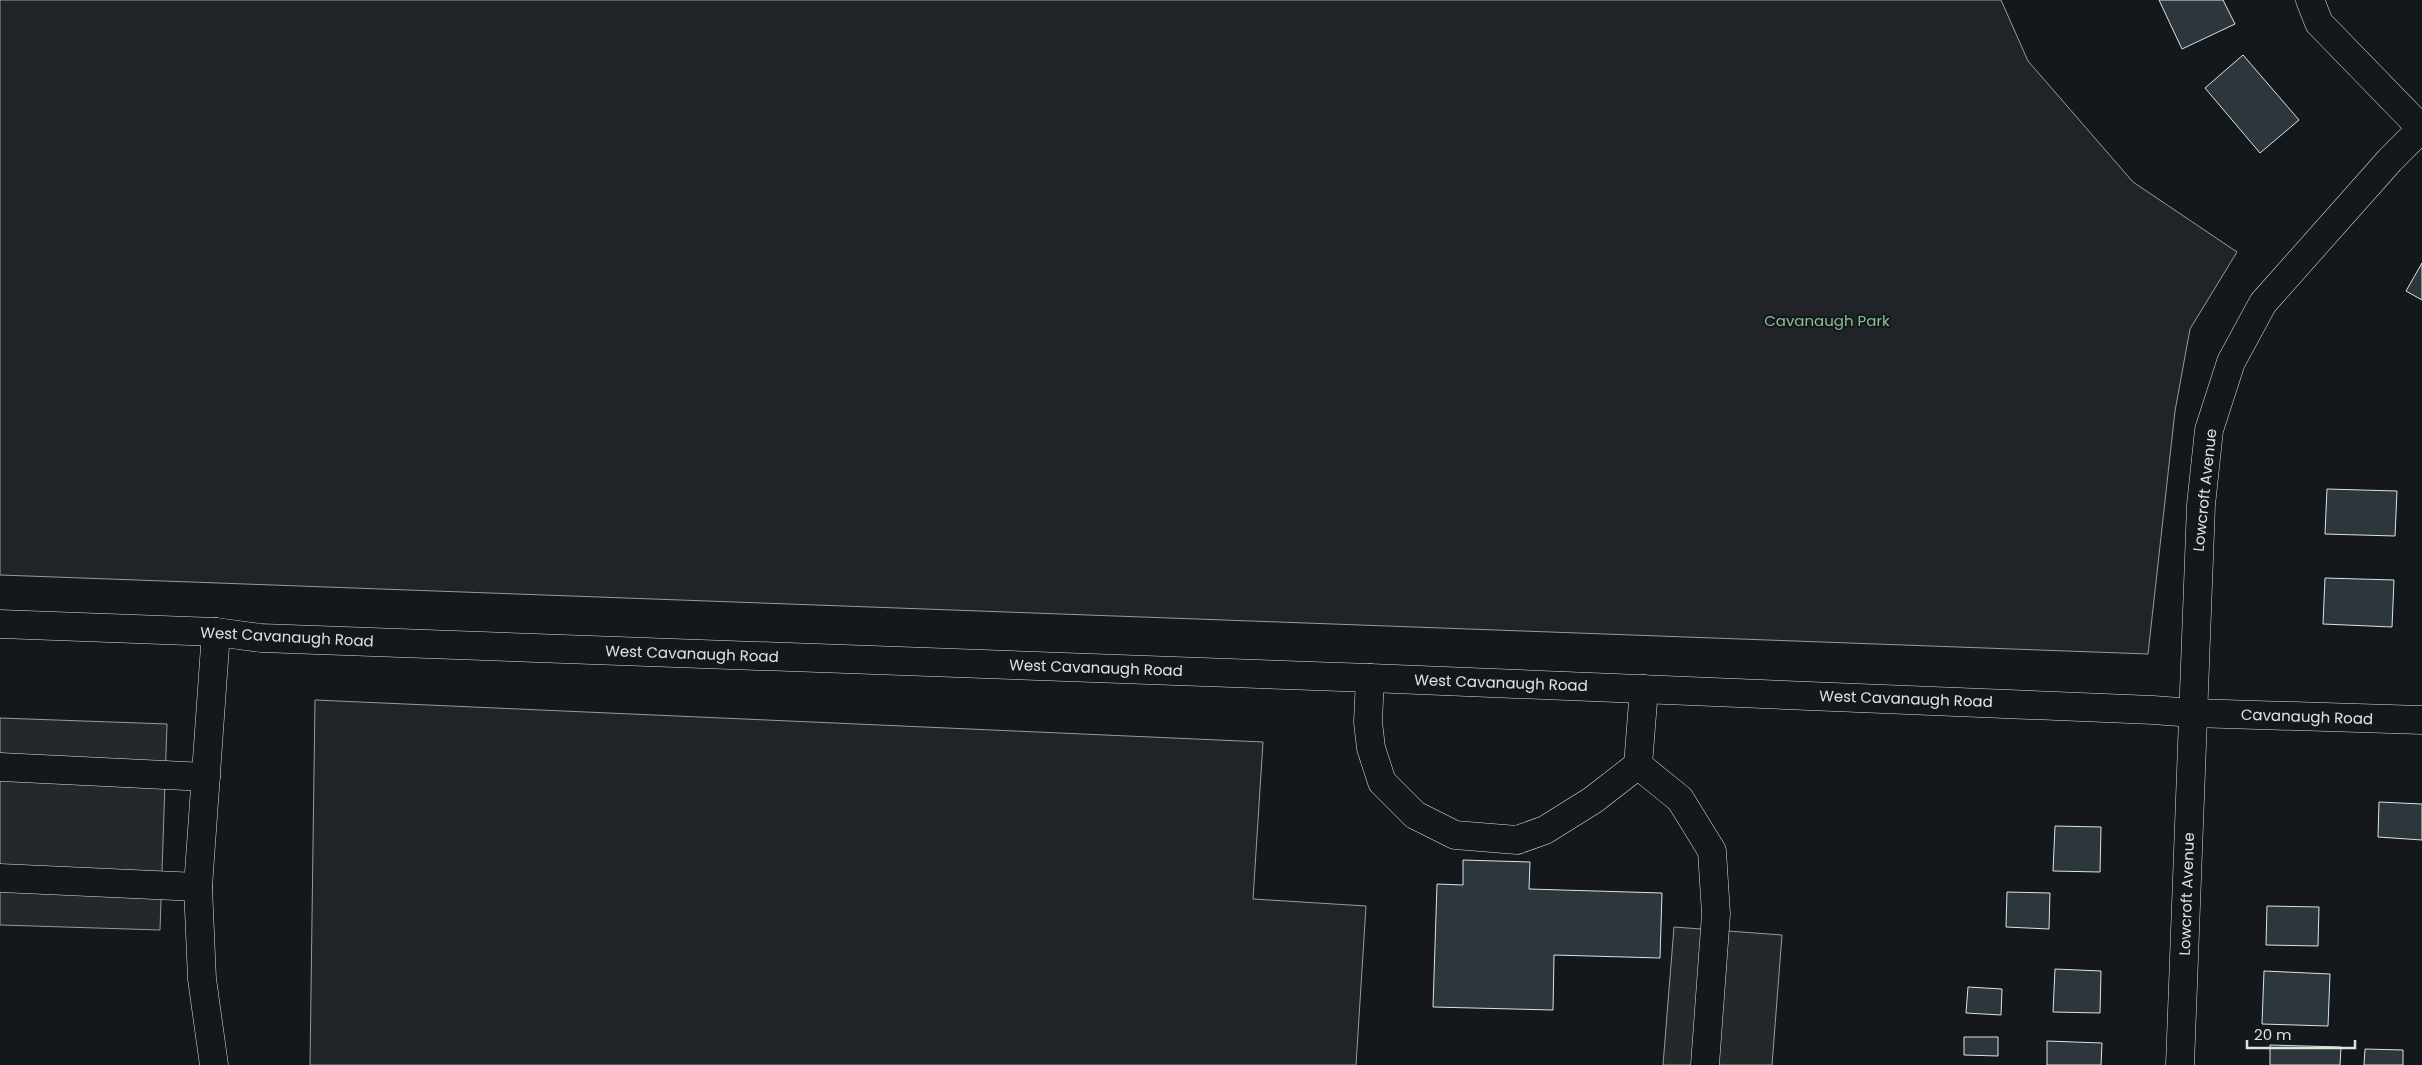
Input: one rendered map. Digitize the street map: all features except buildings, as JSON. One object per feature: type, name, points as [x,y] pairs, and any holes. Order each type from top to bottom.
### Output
[{"type":"street","name":"Lowcroft Avenue","points":[[2180,1065],[2201,505],[2209,430],[2231,362],[2263,304],[2390,160],[2422,129],[2319,23],[2310,0]]},
{"type":"street","name":"West Cavanaugh Road","points":[[0,624],[216,632],[261,638],[1370,678],[2193,713]]},
{"type":"street","points":[[214,1065],[202,979],[198,887],[216,632]]},
{"type":"street","points":[[1370,678],[1368,722],[1371,748],[1382,782],[1415,815],[1455,835],[1517,840],[1545,830],[1593,800],[1638,765],[1644,689]]},
{"type":"street","name":"Cavanaugh Road","points":[[2193,713],[2422,720]]},
{"type":"street","points":[[1638,765],[1680,799],[1712,851],[1716,914],[1705,1065]]},
{"type":"street","points":[[0,767],[206,777]]},
{"type":"street","points":[[0,878],[198,887]]},
{"type":"green space","name":"Cavanaugh Park","points":[[0,0],[2001,0],[2028,61],[2133,182],[2237,252],[2190,329],[2175,411],[2148,654],[0,575]]},
{"type":"green space","points":[[315,700],[1263,742],[1253,899],[1366,906],[1356,1065],[310,1065]]},
{"type":"shaded area","points":[[0,718],[167,724],[160,930],[0,925]]},
{"type":"shaded area","points":[[1674,927],[1782,935],[1772,1065],[1663,1065]]}]
